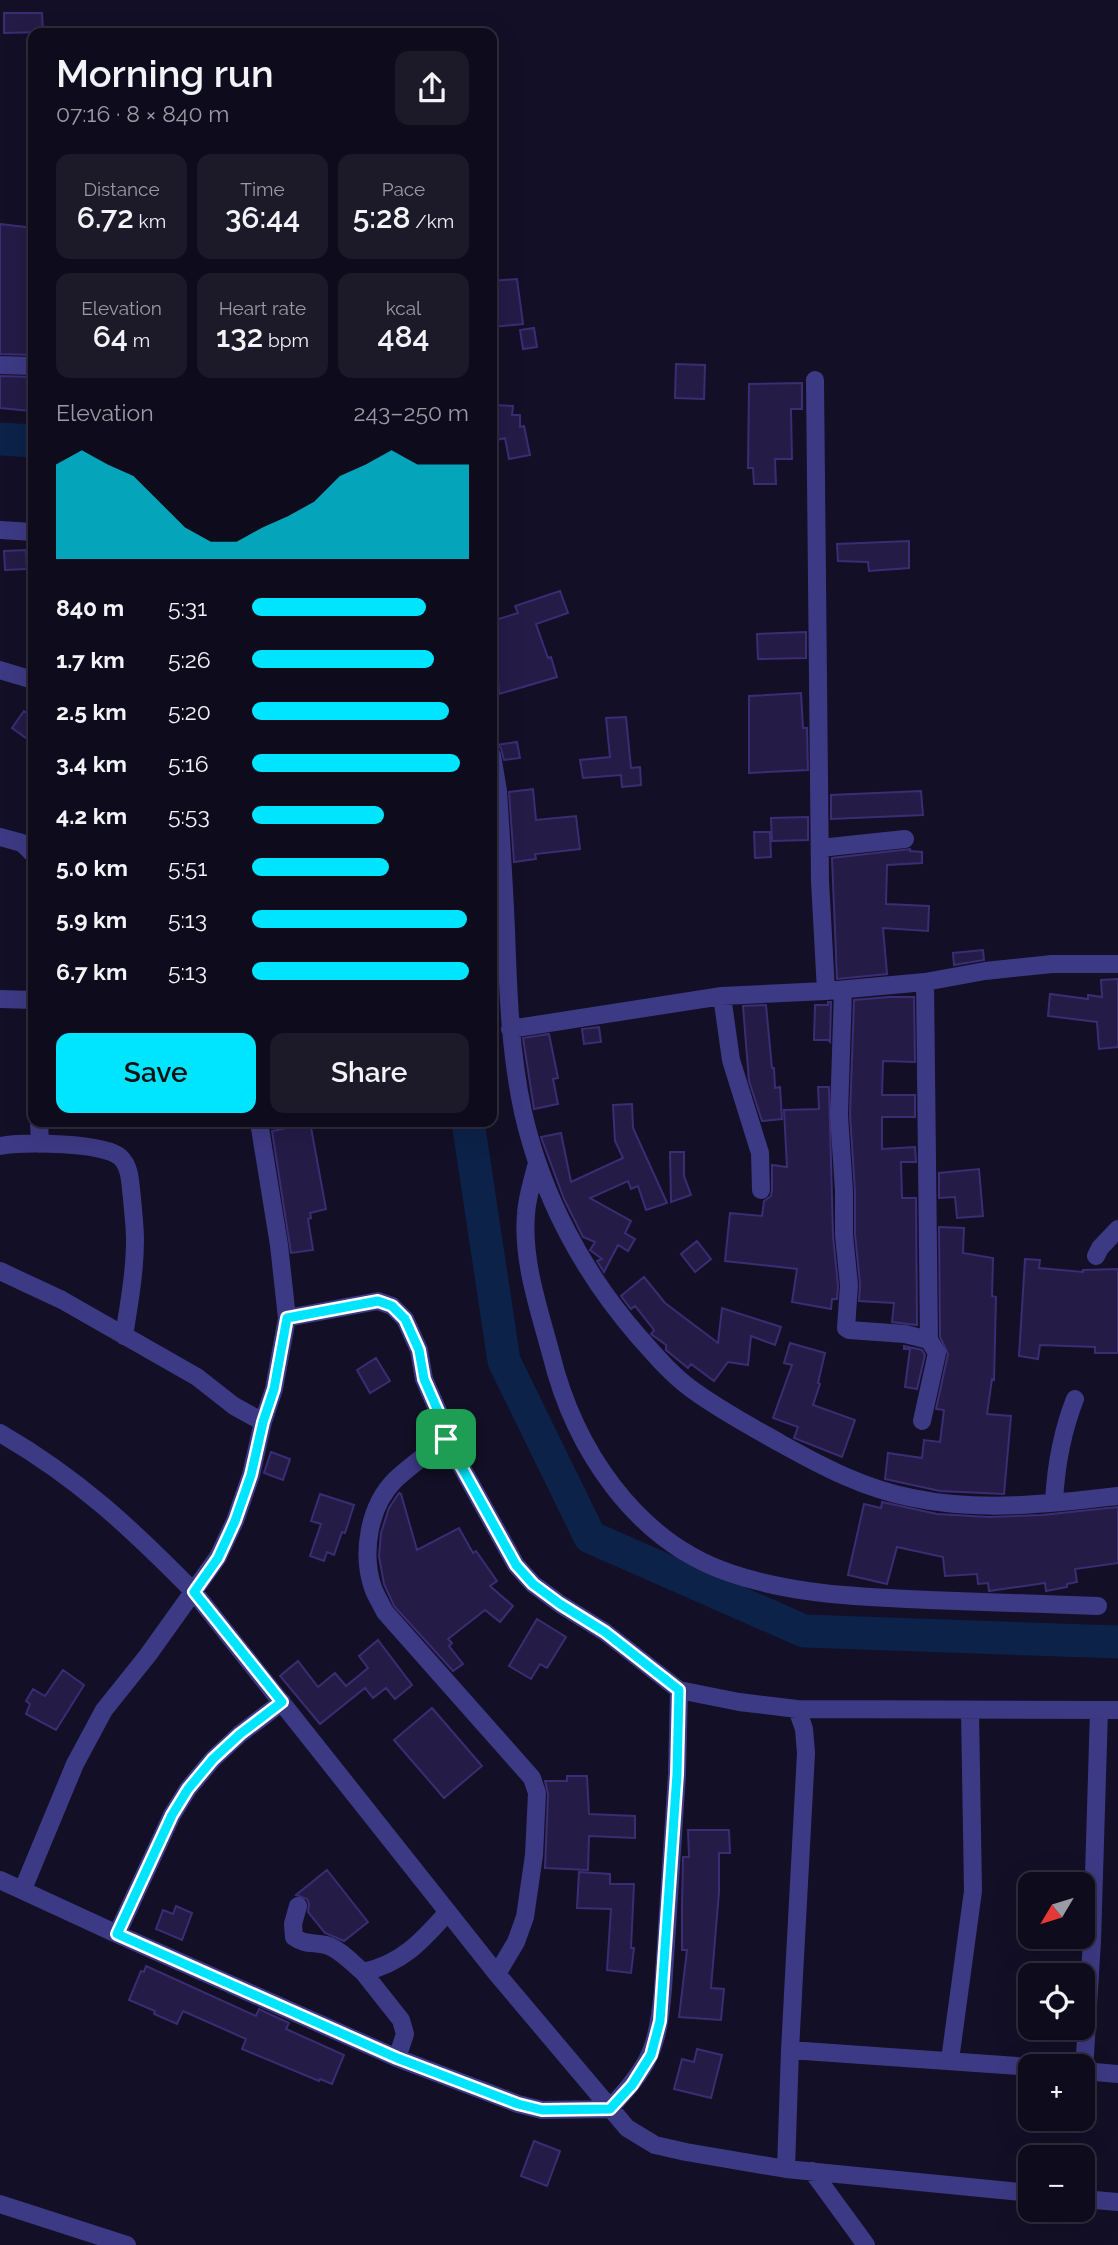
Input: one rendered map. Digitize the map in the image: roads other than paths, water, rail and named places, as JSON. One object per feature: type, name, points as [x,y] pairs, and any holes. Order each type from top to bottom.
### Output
[{"type":"street","points":[[0,365],[28,366]]},
{"type":"street","points":[[816,380],[820,848],[834,990],[844,1235],[849,1285],[846,1328],[905,1334],[929,1340]]},
{"type":"street","points":[[0,530],[28,532]]},
{"type":"street","points":[[0,670],[28,678]]},
{"type":"street","points":[[497,785],[510,1029],[523,1111],[537,1163],[564,1225],[596,1284],[657,1357],[690,1388],[758,1431],[860,1484],[911,1498],[984,1506],[1118,1496]]},
{"type":"street","points":[[0,837],[22,843],[28,849]]},
{"type":"street","points":[[820,848],[905,839]]},
{"type":"street","points":[[510,1029],[722,996],[925,982],[985,971],[1052,964],[1118,964]]},
{"type":"street","points":[[922,1421],[937,1353],[929,1340],[925,982]]},
{"type":"street","points":[[722,996],[731,1060],[760,1153],[761,1190]]},
{"type":"street","points":[[0,999],[28,1000]]},
{"type":"street","points":[[40,1127],[40,1144]]},
{"type":"street","points":[[23,1889],[75,1763],[104,1710],[148,1655],[218,1558],[235,1521],[251,1475],[263,1422],[274,1389],[287,1318],[279,1245],[260,1127]]},
{"type":"street","points":[[0,1146],[14,1143],[104,1149],[121,1158],[129,1173],[135,1240],[124,1336]]},
{"type":"street","points":[[537,1163],[526,1211],[525,1236],[528,1261],[557,1381],[577,1429],[614,1489],[651,1526],[679,1548],[730,1573],[773,1584],[856,1597],[1098,1606]]},
{"type":"street","points":[[1096,1256],[1118,1229]]},
{"type":"street","points":[[0,1271],[62,1300],[197,1377],[234,1406],[263,1422]]},
{"type":"street","points":[[287,1318],[378,1301],[392,1306],[405,1319],[419,1350],[424,1379],[438,1411],[446,1439],[516,1565],[533,1584],[605,1632],[679,1690],[739,1703],[797,1709],[1118,1710]]},
{"type":"street","points":[[1054,1501],[1056,1466],[1065,1427],[1076,1399]]},
{"type":"street","points":[[0,1433],[44,1458],[94,1496],[144,1541],[194,1592],[497,1975],[627,2128],[655,2145],[786,2169],[1018,2192]]},
{"type":"street","points":[[446,1439],[394,1481],[374,1510],[369,1568],[373,1587],[385,1612],[532,1778],[537,1793],[534,1854],[525,1917],[516,1942],[497,1975]]},
{"type":"street","points":[[0,1880],[397,2058],[518,2104],[542,2110],[610,2109],[632,2085],[651,2055],[660,2021],[677,1774],[679,1690]]},
{"type":"street","points":[[117,1934],[172,1815],[188,1789],[222,1751],[282,1702]]},
{"type":"street","points":[[786,2169],[806,1753],[804,1729],[797,1709]]},
{"type":"street","points":[[1085,2054],[1092,1941],[1099,1710]]},
{"type":"street","points":[[950,2060],[973,1891],[970,1711]]},
{"type":"street","points":[[298,1906],[293,1924],[294,1937],[302,1943],[327,1945],[340,1952],[363,1972],[401,2020],[404,2034],[397,2058]]},
{"type":"street","points":[[363,1972],[383,1968],[393,1962],[424,1939],[448,1912]]},
{"type":"street","points":[[790,2050],[1018,2066]]},
{"type":"street","points":[[1095,2072],[1118,2074]]},
{"type":"street","points":[[812,2171],[866,2245]]},
{"type":"street","points":[[1095,2200],[1118,2202]]},
{"type":"street","points":[[0,2204],[127,2245]]},
{"type":"waterway","points":[[0,439],[28,441]]},
{"type":"waterway","points":[[469,1127],[504,1361],[590,1537],[804,1631],[1118,1642]]}]
